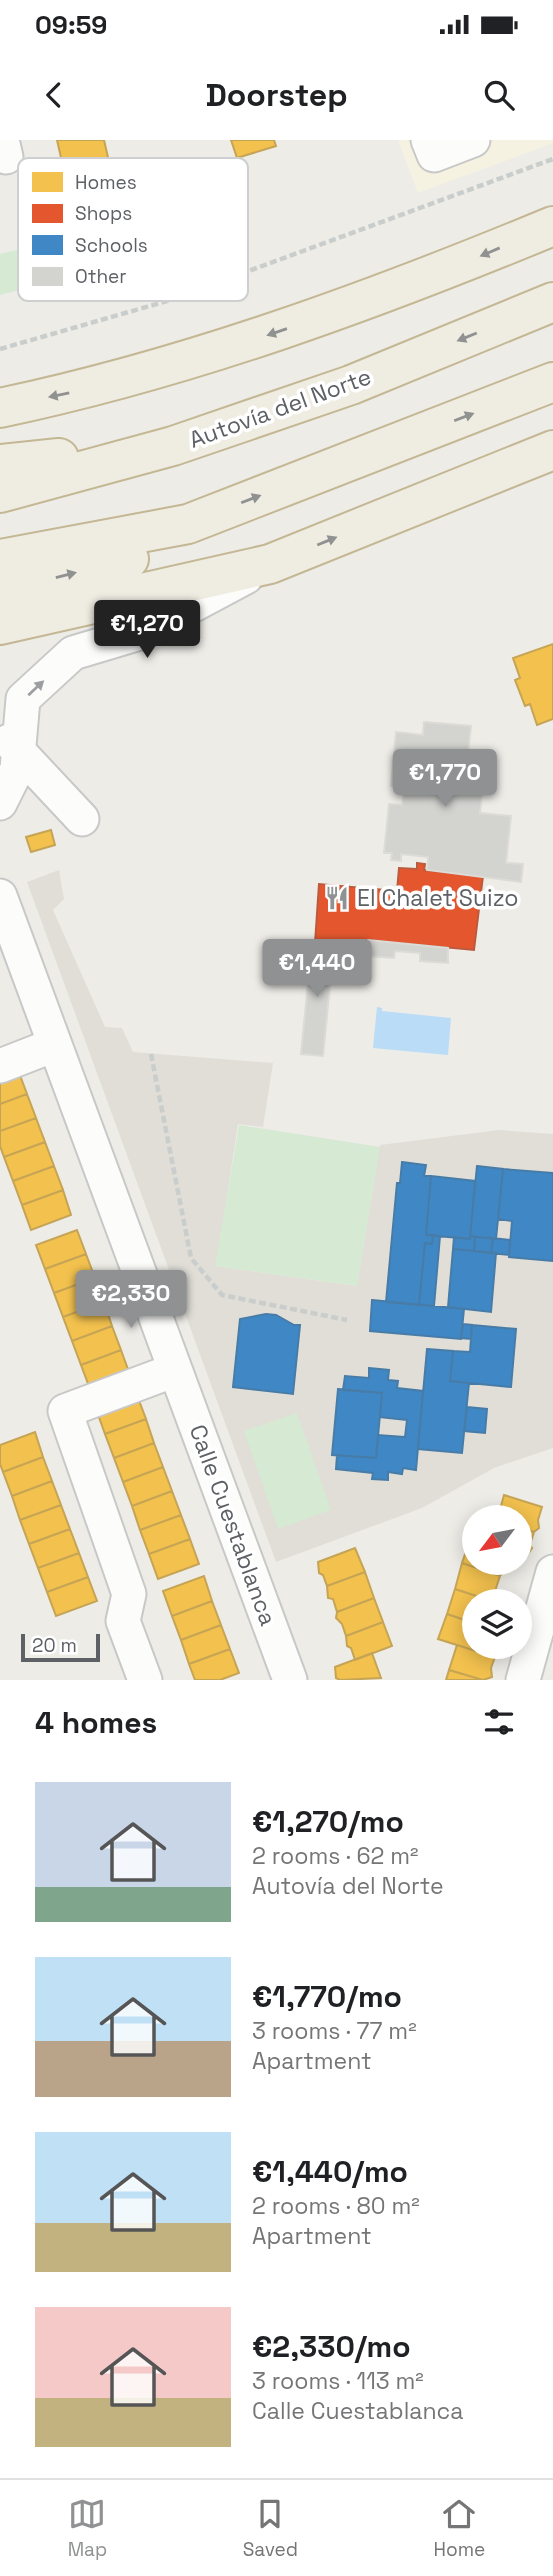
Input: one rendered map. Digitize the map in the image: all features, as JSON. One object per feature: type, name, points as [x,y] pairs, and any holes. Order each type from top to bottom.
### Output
[{"type":"highway","points":[[0,408],[85,390],[274,333],[476,258],[553,226]]},
{"type":"highway","name":"Autovía del Norte","points":[[0,493],[173,446],[351,385],[553,302]]},
{"type":"highway","points":[[0,559],[188,524],[553,382]]},
{"type":"highway","points":[[0,464],[173,446]]},
{"type":"highway","points":[[0,625],[270,564],[553,450]]},
{"type":"highway","points":[[0,591],[137,557],[188,524]]},
{"type":"street","points":[[428,140],[434,155],[473,140]]},
{"type":"street","points":[[0,803],[17,769],[9,741],[23,699],[73,653],[143,632],[270,564]]},
{"type":"street","points":[[9,741],[82,819]]},
{"type":"street","name":"Calle Cuestablanca","points":[[0,896],[12,963],[54,1045],[290,1680]]},
{"type":"street","points":[[0,1066],[54,1045]]},
{"type":"street","points":[[145,1680],[123,1621],[129,1594],[65,1411],[175,1370]]},
{"type":"street","points":[[523,1680],[553,1572]]},
{"type":"path","points":[[248,271],[553,159]]},
{"type":"path","points":[[0,349],[167,301]]},
{"type":"path","points":[[151,1054],[191,1258],[222,1295],[347,1320]]},
{"type":"shaded area","points":[[398,140],[553,140],[553,143],[418,193]]},
{"type":"shaded area","points":[[59,870],[64,899],[53,910],[105,1027],[122,1028],[133,1052],[273,1063],[263,1127],[238,1124],[216,1266],[357,1286],[380,1145],[499,1130],[553,1134],[553,1448],[494,1468],[422,1508],[276,1562],[27,882]]},
{"type":"green space","points":[[18,250],[18,290],[0,295],[0,254]]},
{"type":"green space","points":[[239,1125],[380,1147],[357,1286],[215,1266]]},
{"type":"green space","points":[[297,1413],[331,1510],[278,1529],[244,1431]]},
{"type":"water","points":[[377,1007],[382,1008],[382,1011],[451,1018],[448,1055],[373,1048]]},
{"type":"building: Homes","points":[[57,140],[104,140],[108,158],[61,158]]},
{"type":"building: Homes","points":[[231,140],[274,140],[276,146],[237,158]]},
{"type":"building: Homes","points":[[553,644],[553,719],[537,725],[530,704],[525,706],[515,680],[520,678],[513,658]]},
{"type":"building: Homes","points":[[51,830],[55,845],[31,852],[26,837]]},
{"type":"building: Homes","points":[[18,1070],[27,1094],[0,1104],[0,1076]]},
{"type":"building: Homes","points":[[27,1094],[36,1118],[0,1131],[0,1104]]},
{"type":"building: Homes","points":[[36,1118],[45,1142],[4,1157],[0,1146],[0,1131]]},
{"type":"building: Homes","points":[[45,1142],[54,1166],[13,1181],[4,1157]]},
{"type":"building: Homes","points":[[54,1166],[63,1190],[22,1205],[13,1181]]},
{"type":"building: Homes","points":[[63,1190],[71,1215],[31,1230],[22,1205]]},
{"type":"building: Homes","points":[[77,1230],[86,1254],[45,1269],[36,1245]]},
{"type":"building: Homes","points":[[86,1254],[95,1278],[54,1293],[45,1269]]},
{"type":"building: Homes","points":[[95,1278],[104,1302],[63,1317],[54,1293]]},
{"type":"building: Homes","points":[[104,1302],[112,1326],[72,1341],[63,1317]]},
{"type":"building: Homes","points":[[112,1326],[121,1350],[81,1365],[72,1341]]},
{"type":"building: Homes","points":[[121,1350],[130,1375],[90,1389],[81,1365]]},
{"type":"building: Homes","points":[[137,1395],[146,1419],[105,1434],[96,1409]]},
{"type":"building: Homes","points":[[146,1419],[154,1443],[114,1458],[105,1434]]},
{"type":"building: Homes","points":[[35,1432],[43,1457],[3,1472],[0,1445]]},
{"type":"building: Homes","points":[[154,1443],[163,1467],[123,1482],[114,1458]]},
{"type":"building: Homes","points":[[43,1457],[52,1481],[12,1496],[3,1472]]},
{"type":"building: Homes","points":[[163,1467],[172,1491],[132,1506],[123,1482]]},
{"type":"building: Homes","points":[[52,1481],[61,1505],[20,1520],[12,1496]]},
{"type":"building: Homes","points":[[172,1491],[181,1515],[140,1530],[132,1506]]},
{"type":"building: Homes","points":[[504,1495],[542,1507],[538,1520],[539,1528],[532,1531],[532,1505],[501,1505]]},
{"type":"building: Homes","points":[[61,1505],[70,1529],[29,1544],[20,1520]]},
{"type":"building: Homes","points":[[181,1515],[190,1539],[149,1554],[140,1530]]},
{"type":"building: Homes","points":[[70,1529],[79,1553],[38,1568],[29,1544]]},
{"type":"building: Homes","points":[[190,1539],[199,1564],[158,1579],[149,1554]]},
{"type":"building: Homes","points":[[355,1548],[365,1572],[327,1586],[323,1575],[319,1573],[318,1562]]},
{"type":"building: Homes","points":[[79,1553],[88,1577],[47,1592],[38,1568]]},
{"type":"building: Homes","points":[[462,1563],[462,1575],[500,1576],[496,1589],[462,1589],[462,1591],[455,1589]]},
{"type":"building: Homes","points":[[365,1572],[374,1598],[337,1612],[333,1599],[328,1598],[327,1586]]},
{"type":"building: Homes","points":[[204,1576],[212,1601],[172,1616],[163,1591]]},
{"type":"building: Homes","points":[[88,1577],[97,1601],[56,1616],[47,1592]]},
{"type":"building: Homes","points":[[455,1589],[462,1591],[462,1619],[447,1614]]},
{"type":"building: Homes","points":[[374,1598],[383,1622],[346,1636],[342,1624],[336,1618],[337,1612]]},
{"type":"building: Homes","points":[[212,1601],[221,1625],[181,1640],[172,1616]]},
{"type":"building: Homes","points":[[447,1614],[462,1619],[462,1647],[438,1639]]},
{"type":"building: Homes","points":[[383,1622],[392,1646],[355,1660],[351,1648],[347,1646],[346,1636]]},
{"type":"building: Homes","points":[[221,1625],[230,1649],[189,1664],[181,1640]]},
{"type":"building: Homes","points":[[457,1645],[462,1647],[462,1659],[494,1659],[491,1668],[492,1677],[483,1680],[449,1670]]},
{"type":"building: Homes","points":[[230,1649],[239,1673],[220,1680],[195,1680],[189,1664]]},
{"type":"building: Homes","points":[[372,1653],[381,1678],[336,1678],[335,1667]]},
{"type":"building: Homes","points":[[449,1670],[483,1680],[446,1680]]},
{"type":"building: Shops","points":[[417,863],[425,864],[424,870],[483,876],[474,950],[368,940],[368,948],[315,943],[319,884],[397,891],[399,868],[417,869]]},
{"type":"building: Schools","points":[[402,1162],[426,1165],[424,1176],[431,1176],[426,1235],[433,1235],[432,1244],[425,1243],[419,1305],[386,1302],[397,1183],[400,1183]]},
{"type":"building: Schools","points":[[477,1166],[503,1169],[496,1239],[470,1236]]},
{"type":"building: Schools","points":[[503,1169],[553,1173],[553,1261],[509,1257],[512,1221],[498,1219]]},
{"type":"building: Schools","points":[[431,1176],[475,1181],[470,1239],[426,1235]]},
{"type":"building: Schools","points":[[433,1235],[440,1236],[434,1306],[419,1305],[425,1243],[432,1244]]},
{"type":"building: Schools","points":[[470,1236],[475,1237],[474,1251],[453,1249],[454,1237],[470,1239]]},
{"type":"building: Schools","points":[[475,1237],[493,1238],[491,1253],[474,1251]]},
{"type":"building: Schools","points":[[493,1238],[510,1240],[509,1255],[491,1253]]},
{"type":"building: Schools","points":[[453,1249],[496,1253],[491,1312],[448,1307]]},
{"type":"building: Schools","points":[[372,1300],[464,1309],[461,1339],[370,1331]]},
{"type":"building: Schools","points":[[276,1315],[294,1325],[300,1325],[293,1394],[233,1387],[240,1319]]},
{"type":"building: Schools","points":[[463,1324],[472,1325],[471,1339],[461,1338]]},
{"type":"building: Schools","points":[[472,1325],[516,1329],[511,1387],[450,1381],[453,1351],[470,1352]]},
{"type":"building: Schools","points":[[427,1349],[453,1351],[450,1381],[469,1383],[462,1453],[418,1449]]},
{"type":"building: Schools","points":[[369,1368],[389,1370],[388,1380],[398,1381],[397,1388],[423,1391],[416,1470],[403,1468],[402,1474],[388,1472],[388,1480],[372,1479],[373,1473],[336,1469],[337,1455],[376,1458],[378,1435],[405,1437],[407,1420],[380,1417],[382,1393],[343,1390],[345,1376],[369,1378]]},
{"type":"building: Schools","points":[[338,1389],[382,1393],[376,1458],[332,1455]]},
{"type":"building: Schools","points":[[467,1407],[487,1409],[485,1433],[464,1431]]},
{"type":"building: Other","points":[[424,722],[471,726],[465,780],[455,778],[454,791],[482,793],[480,813],[511,816],[506,863],[523,864],[521,882],[427,870],[428,857],[401,854],[401,861],[391,860],[392,853],[384,853],[389,804],[402,805],[404,787],[391,786],[396,732],[423,735]]},
{"type":"building: Other","points":[[368,940],[448,948],[448,963],[420,961],[420,953],[395,951],[394,958],[367,956]]},
{"type":"building: Other","points":[[312,942],[334,945],[323,1056],[301,1054]]},
{"type":"place","name":"El Chalet Suizo","points":[[337,898]]}]
